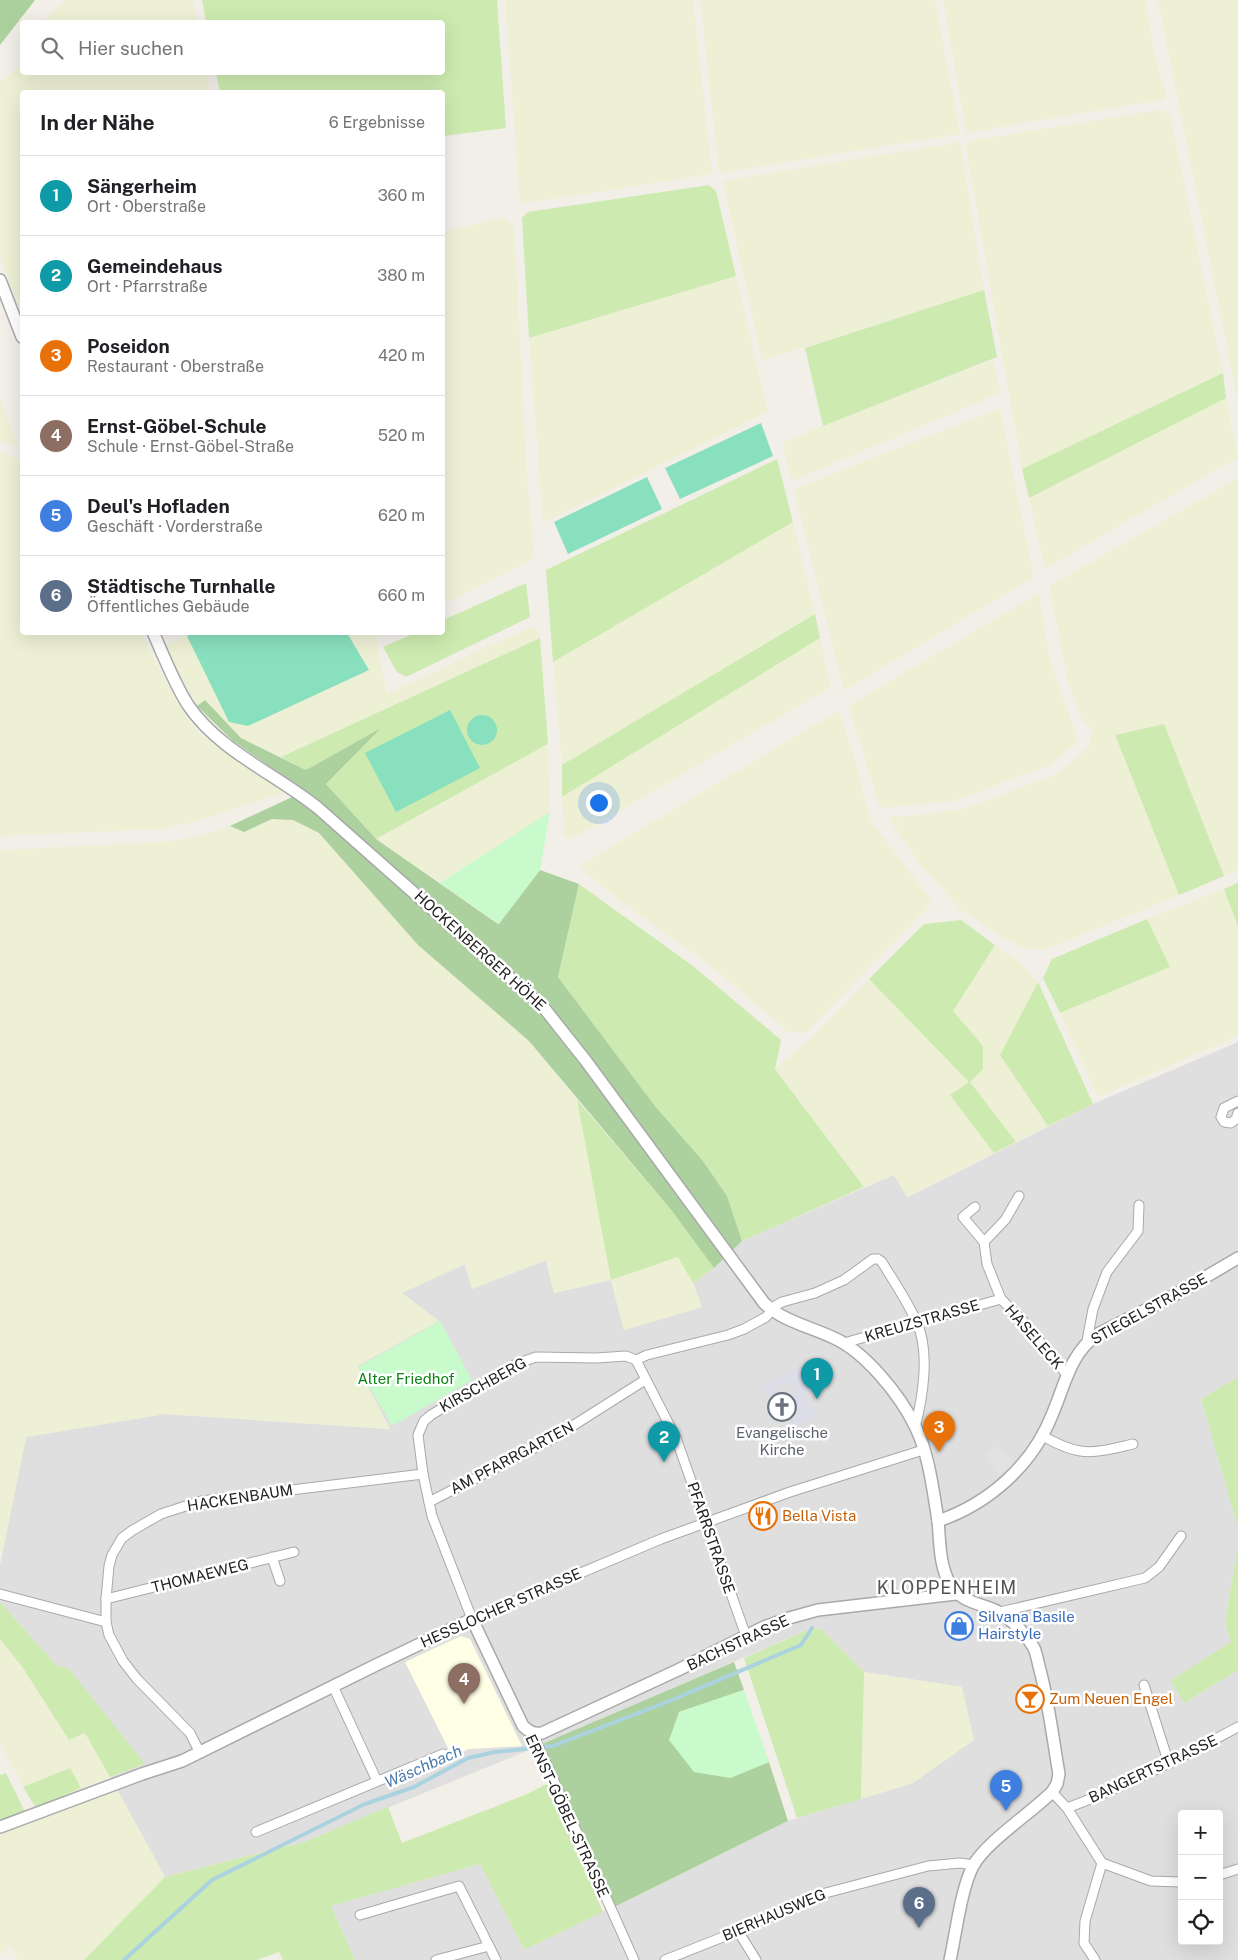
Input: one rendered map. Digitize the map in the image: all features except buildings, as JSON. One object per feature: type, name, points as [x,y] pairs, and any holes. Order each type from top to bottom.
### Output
[{"type":"street","points":[[0,280],[20,332]]},
{"type":"street","name":"HOCKENBERGER HÖHE","points":[[154,635],[177,686],[202,723],[241,755],[296,791],[318,808],[526,989],[544,1008],[586,1061],[752,1288],[771,1310]]},
{"type":"street","points":[[1238,1101],[1224,1108],[1221,1117],[1224,1122],[1231,1123],[1236,1119],[1238,1112]]},
{"type":"street","points":[[984,1242],[1004,1220],[1020,1196]]},
{"type":"street","points":[[1087,1342],[1093,1309],[1107,1272],[1138,1230],[1138,1206]]},
{"type":"street","name":"HASELECK","points":[[975,1207],[963,1216],[984,1242],[987,1264],[1001,1299],[1023,1321],[1067,1374]]},
{"type":"street","name":"STIEGELSTRASSE","points":[[938,1521],[958,1514],[996,1490],[1012,1476],[1043,1436],[1067,1374],[1076,1356],[1087,1342],[1098,1334],[1188,1287],[1238,1258]]},
{"type":"street","name":"KIRSCHBERG","points":[[472,1619],[428,1502],[418,1435],[424,1421],[431,1414],[516,1364],[536,1357],[596,1358],[626,1356],[636,1360],[647,1355],[728,1335],[756,1324],[782,1302],[815,1293],[844,1280],[872,1259],[878,1259],[882,1262],[917,1323]]},
{"type":"street","name":"KREUZSTRASSE","points":[[844,1343],[1001,1299]]},
{"type":"street","points":[[771,1310],[844,1343],[855,1351],[879,1376],[904,1407],[915,1427],[923,1450],[938,1521],[942,1561],[949,1581],[956,1594],[973,1603],[1000,1612],[1018,1625],[1035,1651],[1044,1684],[1059,1774],[1058,1784],[1052,1792],[984,1851],[974,1865],[967,1881],[950,1960]]},
{"type":"street","points":[[915,1427],[922,1403],[924,1356],[922,1338],[917,1323]]},
{"type":"street","name":"PFARRSTRASSE","points":[[636,1360],[676,1438],[746,1636]]},
{"type":"street","name":"AM PFARRGARTEN","points":[[428,1502],[552,1440],[645,1380]]},
{"type":"street","points":[[1043,1436],[1068,1449],[1092,1453],[1133,1444]]},
{"type":"street","name":"HESSLOCHER STRASSE","points":[[0,1827],[182,1761],[472,1619],[601,1564],[706,1522],[790,1492],[923,1450]]},
{"type":"street","name":"HACKENBAUM","points":[[200,1753],[190,1733],[137,1679],[114,1648],[106,1622],[106,1599],[109,1566],[116,1546],[122,1538],[161,1514],[182,1506],[210,1500],[423,1474]]},
{"type":"street","points":[[1000,1612],[1145,1578],[1159,1567],[1181,1536]]},
{"type":"street","name":"THOMAEWEG","points":[[106,1599],[294,1552]]},
{"type":"street","points":[[272,1557],[280,1582]]},
{"type":"street","points":[[0,1594],[106,1622]]},
{"type":"street","name":"BACHSTRASSE","points":[[533,1736],[678,1670],[746,1636],[789,1618],[818,1610],[956,1594]]},
{"type":"street","name":"ERNST-GÖBEL-STRASSE","points":[[472,1619],[523,1726],[533,1736],[634,1960]]},
{"type":"street","points":[[333,1686],[377,1781]]},
{"type":"street","points":[[1144,1686],[1169,1764]]},
{"type":"street","name":"BANGERTSTRASSE","points":[[1068,1808],[1105,1794],[1169,1764],[1238,1727]]},
{"type":"street","points":[[256,1832],[443,1754]]},
{"type":"street","points":[[1052,1792],[1068,1808],[1102,1863],[1151,1881],[1178,1882]]},
{"type":"street","name":"BIERHAUSWEG","points":[[665,1960],[738,1931],[818,1895],[928,1866],[960,1863],[974,1865]]},
{"type":"street","points":[[1095,1960],[1084,1943],[1085,1921],[1102,1863]]},
{"type":"street","points":[[1223,1874],[1238,1869]]},
{"type":"street","points":[[360,1915],[459,1886],[496,1960]]},
{"type":"street","points":[[738,1931],[756,1960]]},
{"type":"street","points":[[436,1960],[489,1946]]},
{"type":"shaded area","points":[[66,0],[193,0],[197,20],[46,20]]},
{"type":"shaded area","points":[[505,0],[693,0],[712,174],[520,203]]},
{"type":"shaded area","points":[[700,0],[935,0],[960,134],[719,173]]},
{"type":"shaded area","points":[[943,0],[1145,0],[1156,60],[1167,96],[1162,100],[966,133]]},
{"type":"shaded area","points":[[1158,0],[1238,0],[1238,401],[1231,369]]},
{"type":"shaded area","points":[[20,66],[20,75],[206,75],[209,90],[20,90],[20,310],[0,256],[0,82]]},
{"type":"shaded area","points":[[1159,110],[1166,112],[1171,118],[1223,373],[1022,469],[965,142]]},
{"type":"shaded area","points":[[960,142],[984,290],[762,361],[723,181]]},
{"type":"shaded area","points":[[503,217],[514,225],[527,473],[534,558],[445,603],[445,232]]},
{"type":"shaded area","points":[[736,276],[768,412],[543,523],[529,338]]},
{"type":"shaded area","points":[[993,360],[1000,393],[792,481],[782,442]]},
{"type":"shaded area","points":[[1226,398],[1238,457],[1045,569],[1029,498]]},
{"type":"shaded area","points":[[0,400],[18,446],[0,441]]},
{"type":"shaded area","points":[[1000,408],[1034,577],[844,691],[794,489]]},
{"type":"shaded area","points":[[0,453],[20,459],[20,635],[142,635],[176,700],[198,733],[285,793],[201,820],[163,829],[0,836]]},
{"type":"shaded area","points":[[1238,478],[1238,870],[1224,876],[1164,724],[1115,735],[1179,895],[1047,949],[1027,949],[1003,938],[959,908],[919,863],[888,818],[960,810],[1059,773],[1088,747],[1093,730],[1083,722],[1068,683],[1049,586]]},
{"type":"shaded area","points":[[793,522],[815,614],[562,765],[553,662]]},
{"type":"shaded area","points":[[1039,593],[1049,656],[1078,740],[1050,765],[954,801],[880,808],[848,706]]},
{"type":"shaded area","points":[[530,627],[540,630],[540,638],[281,757],[241,738],[205,700],[197,706],[164,646],[189,635],[380,635],[376,637],[387,694]]},
{"type":"shaded area","points":[[820,638],[831,687],[572,839],[564,836],[562,797]]},
{"type":"shaded area","points":[[839,710],[856,762],[870,820],[933,902],[806,1033],[788,1032],[706,962],[621,902],[579,866]]},
{"type":"shaded area","points":[[548,744],[550,812],[440,883],[376,839]]},
{"type":"shaded area","points":[[272,819],[293,820],[319,833],[418,945],[529,1041],[577,1100],[611,1280],[554,1293],[546,1260],[472,1289],[465,1264],[402,1293],[439,1321],[357,1366],[390,1429],[165,1414],[26,1437],[2,1554],[0,1553],[0,850],[164,842],[201,835],[230,826],[244,832]]},
{"type":"shaded area","points":[[1224,889],[1238,926],[1238,1036],[1098,1097],[1060,1013],[1169,967],[1147,919]]},
{"type":"shaded area","points":[[995,945],[1016,959],[1038,982],[1001,1055],[1048,1126],[1016,1142],[970,1082],[983,1046],[953,1011]]},
{"type":"shaded area","points":[[869,979],[970,1082],[951,1095],[994,1153],[907,1197],[894,1175],[864,1187],[775,1068],[809,1040]]},
{"type":"shaded area","points":[[1238,1042],[1238,1377],[1201,1399],[1238,1528],[1238,1544],[1225,1623],[1231,1642],[1184,1703],[1238,1670],[1238,1960],[355,1960],[331,1906],[480,1864],[524,1950],[788,1821],[913,1783],[962,1687],[864,1672],[821,1629],[812,1628],[517,1755],[304,1842],[165,1877],[110,1777],[144,1764],[0,1602],[0,1565],[26,1437],[165,1414],[390,1429],[357,1366],[438,1321],[401,1293],[465,1264],[472,1289],[546,1260],[554,1293],[611,1280],[624,1330],[702,1307],[693,1283],[714,1268],[742,1241],[894,1175],[908,1197],[1093,1104]]},
{"type":"shaded area","points":[[679,1257],[693,1283],[702,1307],[624,1330],[611,1280]]},
{"type":"shaded area","points":[[810,1361],[814,1363],[827,1379],[817,1385],[818,1388],[807,1395],[818,1416],[795,1428],[789,1423],[792,1382],[778,1383],[777,1390],[774,1393],[775,1397],[758,1388]]},
{"type":"shaded area","points":[[998,1445],[1015,1463],[1000,1477],[987,1454]]},
{"type":"shaded area","points":[[461,1636],[470,1639],[522,1746],[468,1749],[453,1758],[405,1662]]},
{"type":"shaded area","points":[[0,1639],[23,1668],[69,1740],[85,1733],[110,1777],[81,1788],[69,1768],[23,1787],[0,1743]]},
{"type":"shaded area","points":[[864,1672],[962,1687],[974,1740],[913,1783],[861,1799]]},
{"type":"shaded area","points":[[114,1784],[165,1877],[84,1960],[18,1960],[11,1946],[0,1956],[0,1827]]},
{"type":"green space","points":[[0,0],[35,0],[0,45]]},
{"type":"green space","points":[[202,0],[497,0],[506,128],[445,136],[445,90],[220,90],[216,75],[445,75],[445,20],[206,20]]},
{"type":"green space","points":[[709,185],[716,191],[736,276],[529,338],[522,218],[528,212]]},
{"type":"green space","points":[[984,290],[997,357],[823,426],[805,348]]},
{"type":"green space","points":[[1223,373],[1226,398],[1029,498],[1022,469]]},
{"type":"green space","points":[[761,423],[773,456],[680,499],[665,468]]},
{"type":"green space","points":[[777,459],[793,522],[553,662],[546,570]]},
{"type":"green space","points":[[647,477],[662,509],[568,554],[554,522]]},
{"type":"green space","points":[[526,583],[530,617],[406,677],[397,672],[383,647],[410,635],[445,635],[445,619]]},
{"type":"green space","points":[[815,614],[820,638],[562,797],[562,765]]},
{"type":"green space","points":[[348,635],[369,670],[248,726],[229,722],[187,636]]},
{"type":"green space","points":[[540,638],[548,744],[376,839],[326,784],[379,729],[306,770],[281,757]]},
{"type":"green space","points":[[205,700],[241,738],[306,770],[381,728],[326,784],[376,839],[498,924],[540,870],[579,884],[558,977],[655,1106],[703,1161],[727,1196],[742,1241],[714,1268],[672,1211],[529,1041],[418,945],[319,833],[293,820],[272,819],[244,832],[230,826],[305,791],[233,741],[197,706]]},
{"type":"green space","points":[[450,710],[480,768],[396,812],[365,753]]},
{"type":"green space","points":[[482,715],[493,719],[497,730],[493,741],[482,745],[471,741],[467,730],[471,719]]},
{"type":"green space","points":[[1164,724],[1224,876],[1179,895],[1115,735]]},
{"type":"green space","points":[[550,812],[540,870],[499,924],[440,883]]},
{"type":"green space","points":[[1238,883],[1238,926],[1224,889]]},
{"type":"green space","points":[[579,884],[693,966],[781,1040],[775,1069],[864,1187],[742,1241],[727,1196],[703,1161],[655,1106],[558,977]]},
{"type":"green space","points":[[1147,919],[1170,967],[1060,1013],[1043,978],[1052,959]]},
{"type":"green space","points":[[961,920],[995,945],[953,1011],[983,1046],[983,1069],[970,1082],[1016,1142],[994,1153],[950,1095],[969,1082],[869,979],[924,924]]},
{"type":"green space","points":[[1038,982],[1093,1104],[1048,1126],[1000,1055]]},
{"type":"green space","points":[[577,1100],[672,1211],[714,1268],[693,1283],[678,1257],[611,1280]]},
{"type":"green space","name":"Alter Friedhof","points":[[440,1321],[472,1380],[392,1426],[358,1367]]},
{"type":"green space","points":[[1238,1377],[1238,1528],[1201,1399]]},
{"type":"green space","points":[[1238,1544],[1238,1670],[1184,1703],[1171,1680],[1231,1642],[1225,1623]]},
{"type":"green space","points":[[0,1602],[57,1666],[69,1669],[145,1764],[110,1777],[85,1733],[69,1740],[23,1668],[0,1639]]},
{"type":"green space","points":[[812,1628],[821,1629],[864,1672],[861,1799],[797,1818],[744,1658]]},
{"type":"green space","points":[[734,1662],[744,1690],[679,1712],[730,1778],[769,1762],[788,1821],[614,1907],[542,1744]]},
{"type":"green space","points":[[744,1690],[769,1762],[730,1778],[694,1772],[669,1740],[679,1712]]},
{"type":"green space","points":[[70,1768],[81,1788],[36,1808],[23,1787]]},
{"type":"green space","points":[[6,1773],[25,1812],[0,1820],[0,1775]]},
{"type":"green space","points":[[547,1784],[603,1912],[524,1950],[480,1864],[331,1906],[355,1960],[283,1960],[279,1952],[257,1960],[84,1960],[165,1877],[304,1842],[388,1807],[402,1843],[527,1794]]},
{"type":"waterway","name":"Wäschbach","points":[[124,1960],[212,1880],[365,1804],[414,1787],[468,1758],[495,1752],[553,1746],[672,1700],[801,1645],[812,1628]]},
{"type":"place","name":"Sängerheim","points":[[817,1399]]},
{"type":"place","name":"Evangelische Kirche","points":[[782,1407]]},
{"type":"place","name":"Poseidon","points":[[939,1452]]},
{"type":"place","name":"Gemeindehaus","points":[[664,1462]]},
{"type":"place","name":"Bella Vista","points":[[763,1516]]},
{"type":"place","name":"Silvana Basile Hairstyle","points":[[959,1626]]},
{"type":"place","name":"Zum Neuen Engel","points":[[1030,1699]]},
{"type":"place","name":"Ernst-Göbel-Schule","points":[[464,1704]]},
{"type":"place","name":"Deul's Hofladen","points":[[1006,1811]]},
{"type":"place","name":"Städtische Turnhalle","points":[[919,1928]]},
{"type":"district","name":"KLOPPENHEIM","points":[[947,1588]]}]
